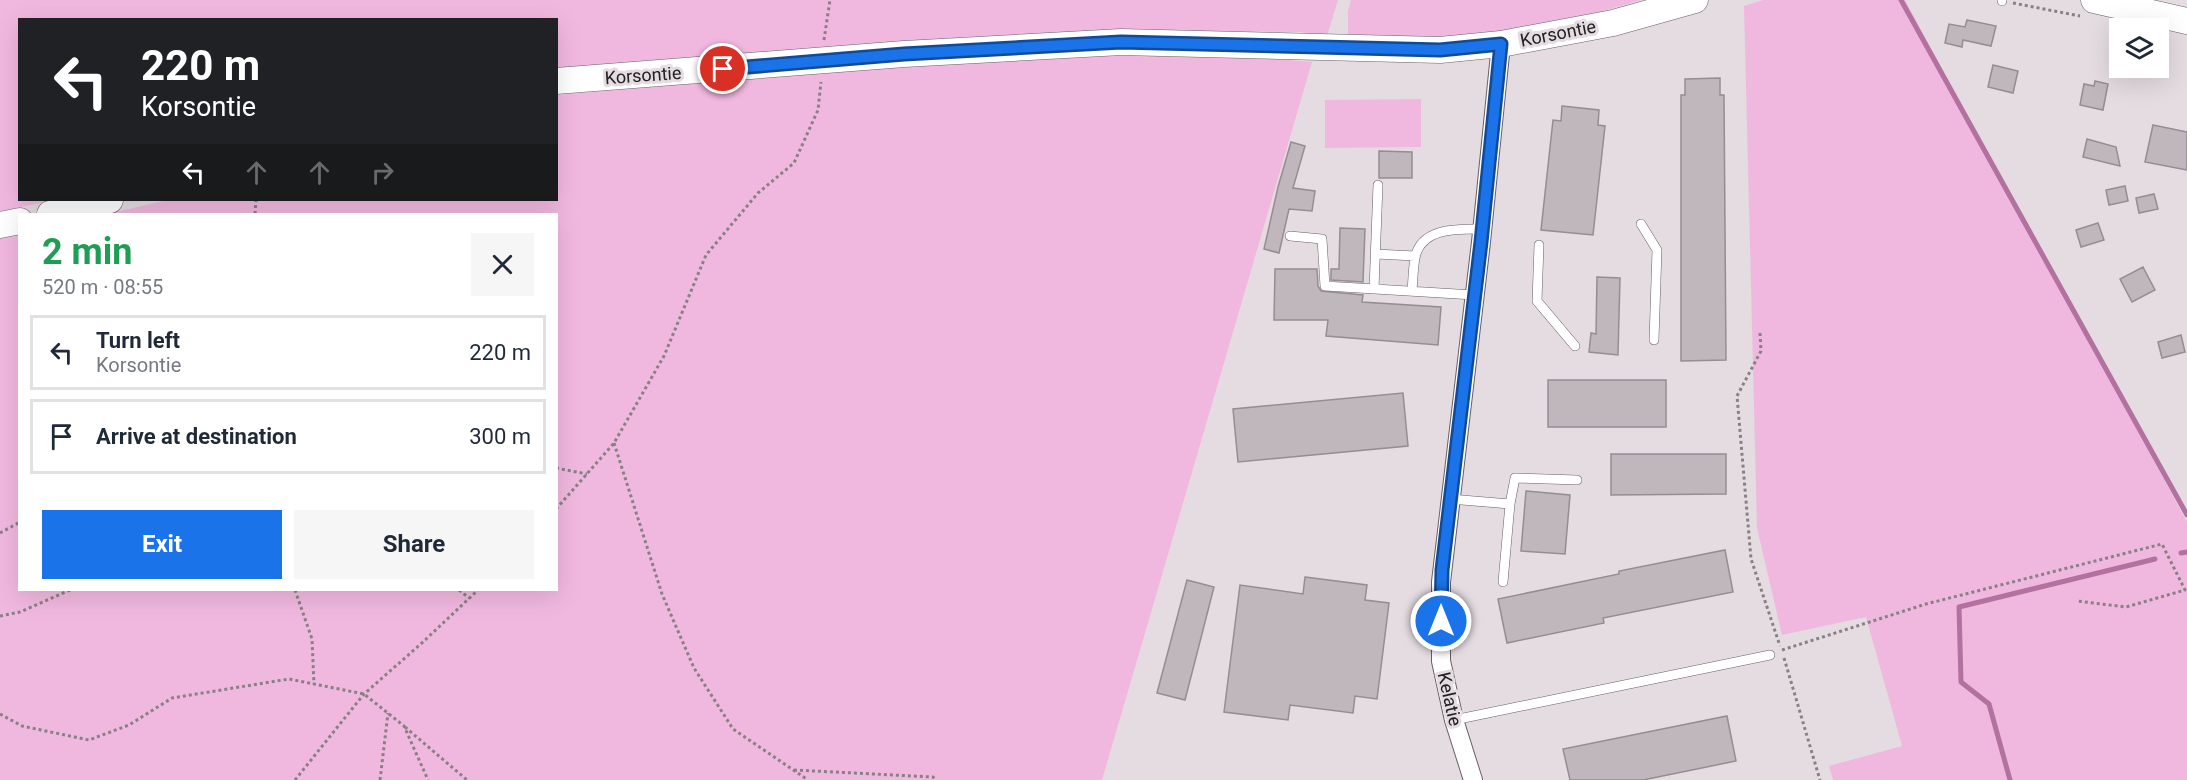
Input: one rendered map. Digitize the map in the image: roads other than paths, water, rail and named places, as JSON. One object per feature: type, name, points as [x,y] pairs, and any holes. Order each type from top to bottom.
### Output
[{"type":"main road","name":"Korsontie","points":[[558,81],[904,54],[1121,42],[1440,50],[1501,44],[1613,23],[1695,0]]},
{"type":"main road","points":[[2092,9],[2138,5],[2187,21]]},
{"type":"main road","points":[[54,213],[107,201]]},
{"type":"main road","points":[[0,225],[18,221]]},
{"type":"street","name":"Kelatie","points":[[1473,780],[1454,720],[1442,661],[1441,582],[1501,44]]},
{"type":"lane","points":[[1374,289],[1378,185]]},
{"type":"lane","points":[[1641,224],[1657,250],[1654,340]]},
{"type":"lane","points":[[1412,291],[1415,256],[1422,242],[1435,233],[1453,229],[1482,229]]},
{"type":"lane","points":[[1290,236],[1322,239],[1325,286],[1474,295]]},
{"type":"lane","points":[[1539,245],[1537,301],[1575,346]]},
{"type":"lane","points":[[1376,254],[1415,256]]},
{"type":"lane","points":[[1503,582],[1510,504],[1515,478],[1577,480]]},
{"type":"lane","points":[[1450,499],[1510,504]]},
{"type":"lane","points":[[1454,720],[1770,655]]},
{"type":"waterway","points":[[1901,0],[2187,515]]},
{"type":"waterway","points":[[2181,553],[2187,552]]},
{"type":"waterway","points":[[2010,780],[1989,704],[1961,682],[1959,607],[2155,559]]}]
